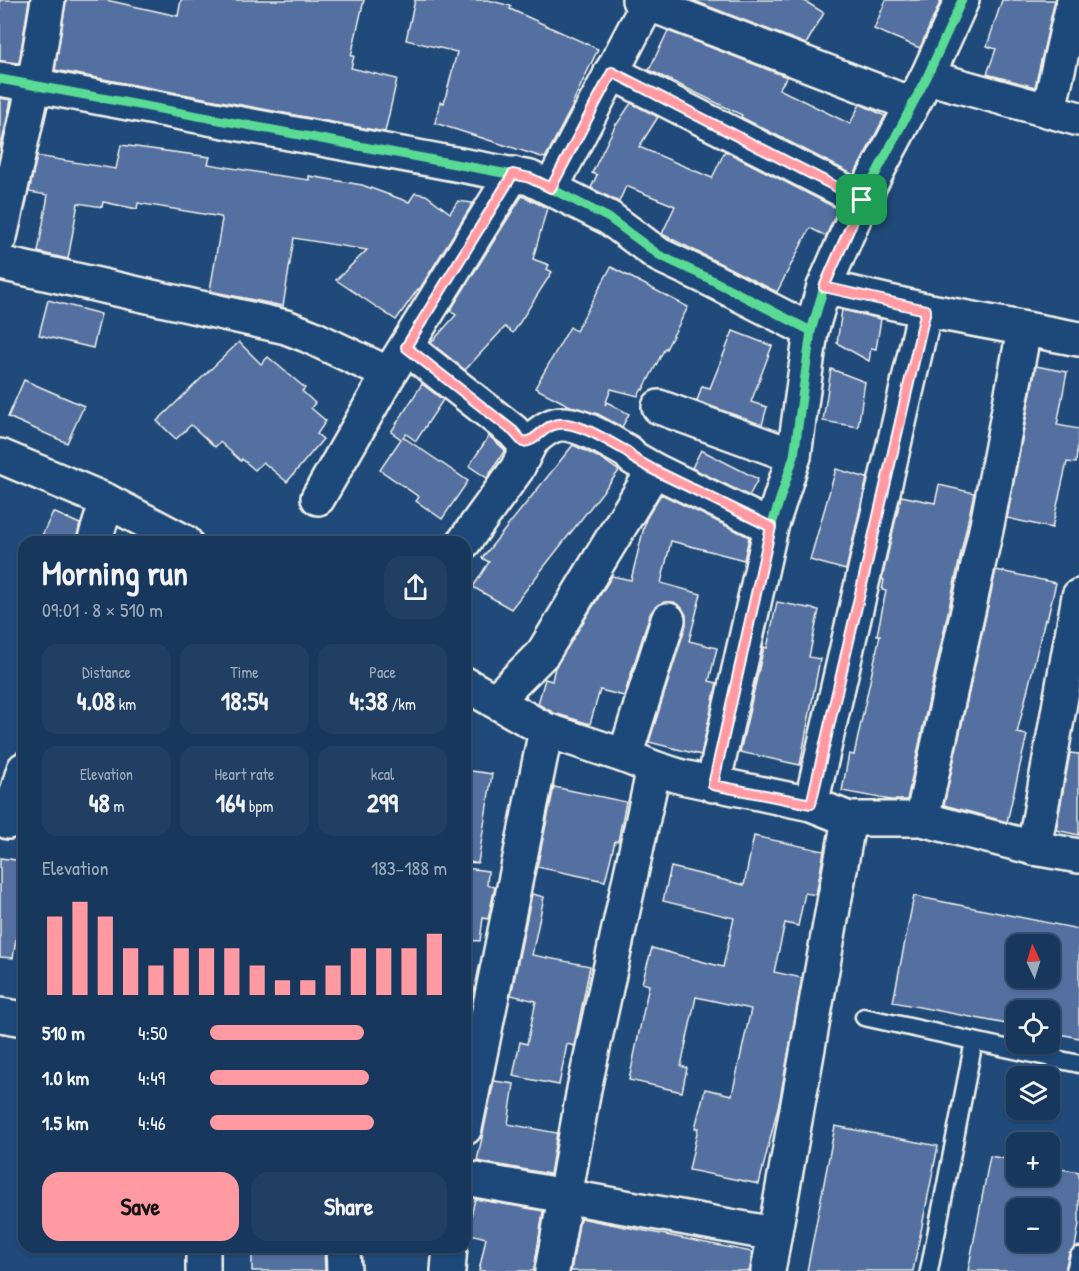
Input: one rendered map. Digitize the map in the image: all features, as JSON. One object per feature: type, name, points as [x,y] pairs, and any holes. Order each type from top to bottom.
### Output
[{"type":"street","points":[[0,237],[34,85],[48,0]]},
{"type":"street","points":[[713,785],[771,527],[794,456],[811,331],[824,287],[862,200],[919,91],[962,0]]},
{"type":"street","points":[[1048,109],[1074,0]]},
{"type":"street","points":[[551,188],[612,72],[643,1],[919,91],[1048,109],[1079,119]]},
{"type":"street","points":[[612,72],[862,200]]},
{"type":"street","points":[[0,79],[530,178],[609,218],[660,255],[811,331]]},
{"type":"street","points":[[318,498],[389,374],[513,174]]},
{"type":"street","points":[[0,263],[286,327],[389,374]]},
{"type":"street","points":[[824,287],[1024,330],[1079,339]]},
{"type":"street","points":[[811,804],[926,310]]},
{"type":"street","points":[[922,819],[987,525],[1024,330]]},
{"type":"street","points":[[406,347],[513,431],[523,442],[531,441]]},
{"type":"street","points":[[659,407],[794,456]]},
{"type":"street","points":[[468,536],[517,469],[531,441],[551,426],[563,423],[575,425],[628,452],[633,458],[654,470],[771,527]]},
{"type":"street","points":[[0,456],[107,501],[173,536]]},
{"type":"street","points":[[495,701],[543,653],[654,470]]},
{"type":"street","points":[[96,536],[107,501]]},
{"type":"street","points":[[1034,848],[1079,596]]},
{"type":"street","points":[[552,1271],[567,1197],[640,762],[668,620]]},
{"type":"street","points":[[471,687],[546,730],[713,785],[811,804],[849,819],[922,819],[1034,848],[1079,856]]},
{"type":"street","points":[[471,1099],[546,730]]},
{"type":"street","points":[[11,823],[18,794]]},
{"type":"street","points":[[768,1271],[849,819]]},
{"type":"street","points":[[0,1016],[18,1018]]},
{"type":"street","points":[[471,1179],[774,1234]]},
{"type":"street","points":[[203,1253],[203,1271]]},
{"type":"street","points":[[343,1253],[344,1271]]},
{"type":"street","points":[[448,1271],[449,1253]]},
{"type":"lane","points":[[864,1017],[1079,1064]]},
{"type":"lane","points":[[929,1271],[974,1041]]},
{"type":"lane","points":[[1075,1271],[1079,1256]]},
{"type":"building","points":[[0,0],[29,0],[19,63],[0,61]]},
{"type":"building","points":[[66,0],[106,0],[178,16],[181,0],[364,0],[351,56],[354,56],[351,68],[397,79],[385,132],[55,70]]},
{"type":"building","points":[[415,0],[488,0],[511,6],[510,9],[598,49],[573,105],[545,158],[435,123],[440,102],[444,103],[457,52],[406,40]]},
{"type":"building","points":[[692,0],[803,0],[824,13],[806,44]]},
{"type":"building","points":[[886,0],[941,0],[920,48],[874,29]]},
{"type":"building","points":[[1002,0],[1055,0],[1035,87],[987,74],[996,49],[987,46]]},
{"type":"building","points":[[668,31],[787,77],[779,89],[850,124],[860,104],[885,116],[854,175],[741,117],[742,115],[649,70]]},
{"type":"building","points":[[0,98],[11,100],[0,151]]},
{"type":"building","points":[[631,103],[658,117],[639,147],[712,178],[725,151],[838,209],[826,236],[810,228],[777,292],[662,234],[675,206],[626,186],[619,202],[591,188],[597,175],[592,173],[616,124]]},
{"type":"building","points":[[121,145],[210,157],[208,164],[267,174],[309,180],[309,176],[362,185],[409,202],[415,193],[426,195],[450,213],[458,201],[473,203],[419,290],[396,320],[336,280],[367,250],[294,238],[283,306],[210,291],[221,217],[138,203],[137,209],[103,202],[102,207],[78,203],[68,259],[38,252],[48,195],[29,192],[37,156],[116,169]]},
{"type":"building","points":[[522,196],[547,208],[533,259],[549,265],[547,269],[552,272],[513,333],[505,327],[465,370],[431,343],[456,315],[450,311]]},
{"type":"building","points":[[611,267],[688,307],[638,396],[611,389],[605,405],[607,402],[629,414],[622,427],[598,414],[570,406],[535,388],[570,327],[576,331]]},
{"type":"building","points":[[48,300],[101,314],[93,348],[39,335]]},
{"type":"building","points":[[842,310],[881,319],[876,349],[871,348],[869,361],[837,343]]},
{"type":"building","points":[[733,331],[772,346],[751,402],[767,407],[762,425],[697,401],[702,386],[710,388]]},
{"type":"building","points":[[239,342],[261,364],[268,357],[305,388],[302,391],[315,403],[311,408],[326,421],[317,434],[323,439],[287,482],[263,462],[255,470],[220,442],[215,447],[191,425],[176,439],[157,421]]},
{"type":"building","points":[[1036,366],[1067,372],[1057,425],[1079,429],[1076,463],[1067,462],[1052,528],[1007,518]]},
{"type":"building","points":[[831,369],[865,382],[858,427],[823,421]]},
{"type":"building","points":[[24,380],[84,406],[67,443],[8,417]]},
{"type":"building","points":[[422,384],[443,400],[416,441],[406,434],[403,437],[468,481],[442,519],[416,501],[419,497],[380,470],[401,439],[391,432]]},
{"type":"building","points":[[489,436],[505,450],[487,478],[469,466]]},
{"type":"building","points":[[573,445],[602,459],[619,471],[511,609],[473,587],[489,562],[482,558]]},
{"type":"building","points":[[701,450],[758,479],[749,496],[692,468]]},
{"type":"building","points":[[836,469],[867,478],[846,570],[810,560]]},
{"type":"building","points":[[939,485],[974,493],[907,800],[891,800],[842,791],[849,754],[854,755],[880,635],[877,635],[886,591],[882,590],[884,580],[882,579],[901,496],[935,503]]},
{"type":"building","points":[[661,494],[749,537],[744,560],[671,541],[661,583],[701,594],[689,641],[717,648],[709,681],[717,683],[701,755],[649,742],[686,625],[686,615],[674,602],[665,602],[655,607],[650,614],[624,696],[600,690],[590,724],[554,713],[538,704],[545,679],[552,681],[555,667],[612,576],[631,580],[646,519]]},
{"type":"building","points":[[53,512],[80,524],[77,536],[42,536]]},
{"type":"building","points":[[996,570],[1056,583],[1017,733],[1027,735],[1007,822],[944,805]]},
{"type":"building","points":[[777,602],[819,610],[809,657],[820,659],[800,765],[740,752],[764,647],[767,648]]},
{"type":"building","points":[[1070,753],[1079,754],[1079,835],[1056,830]]},
{"type":"building","points":[[471,771],[492,774],[478,863],[471,862]]},
{"type":"building","points":[[554,787],[626,802],[618,841],[615,841],[605,881],[537,867]]},
{"type":"building","points":[[754,836],[824,851],[816,895],[805,893],[798,926],[785,923],[774,972],[802,978],[780,1099],[759,1184],[689,1170],[698,1128],[695,1128],[705,1089],[732,1095],[751,1009],[696,997],[681,1066],[687,1068],[682,1092],[629,1080],[649,985],[642,983],[652,948],[723,967],[734,918],[663,901],[671,867],[744,885]]},
{"type":"building","points":[[0,858],[18,860],[18,926],[13,958],[0,957]]},
{"type":"building","points":[[471,869],[488,871],[487,885],[495,887],[488,919],[483,918],[480,941],[471,940]]},
{"type":"building","points":[[532,894],[544,897],[532,955],[590,966],[574,1046],[567,1044],[559,1085],[513,1076],[520,1042],[527,1044],[536,1001],[511,995]]},
{"type":"building","points":[[914,896],[1079,929],[1079,1038],[1060,1034],[1060,1000],[1006,1000],[1006,1024],[893,1002]]},
{"type":"building","points":[[494,1081],[514,1084],[508,1124],[557,1133],[550,1174],[477,1161]]},
{"type":"building","points":[[835,1126],[938,1146],[913,1271],[807,1271]]},
{"type":"building","points":[[990,1156],[1006,1159],[1006,1186],[1060,1186],[1060,1169],[1079,1172],[1079,1224],[1075,1247],[1069,1253],[1065,1271],[968,1271]]},
{"type":"building","points":[[475,1199],[543,1211],[534,1271],[479,1271],[486,1238],[471,1234],[471,1216]]},
{"type":"building","points":[[580,1218],[752,1252],[750,1271],[571,1271]]},
{"type":"building","points":[[252,1253],[324,1253],[325,1271],[252,1271]]},
{"type":"cycle path","points":[[713,785],[771,527],[794,456],[811,331],[824,287],[862,200],[927,77],[962,0]]},
{"type":"cycle path","points":[[0,79],[530,178],[609,218],[659,255],[811,331]]},
{"type":"route","points":[[612,72],[862,200],[824,287],[926,310],[811,804],[713,785],[771,527],[654,470],[633,458],[628,452],[575,425],[563,423],[551,426],[531,441],[523,442],[513,431],[406,347],[513,174],[530,178],[551,188],[612,72]]}]
